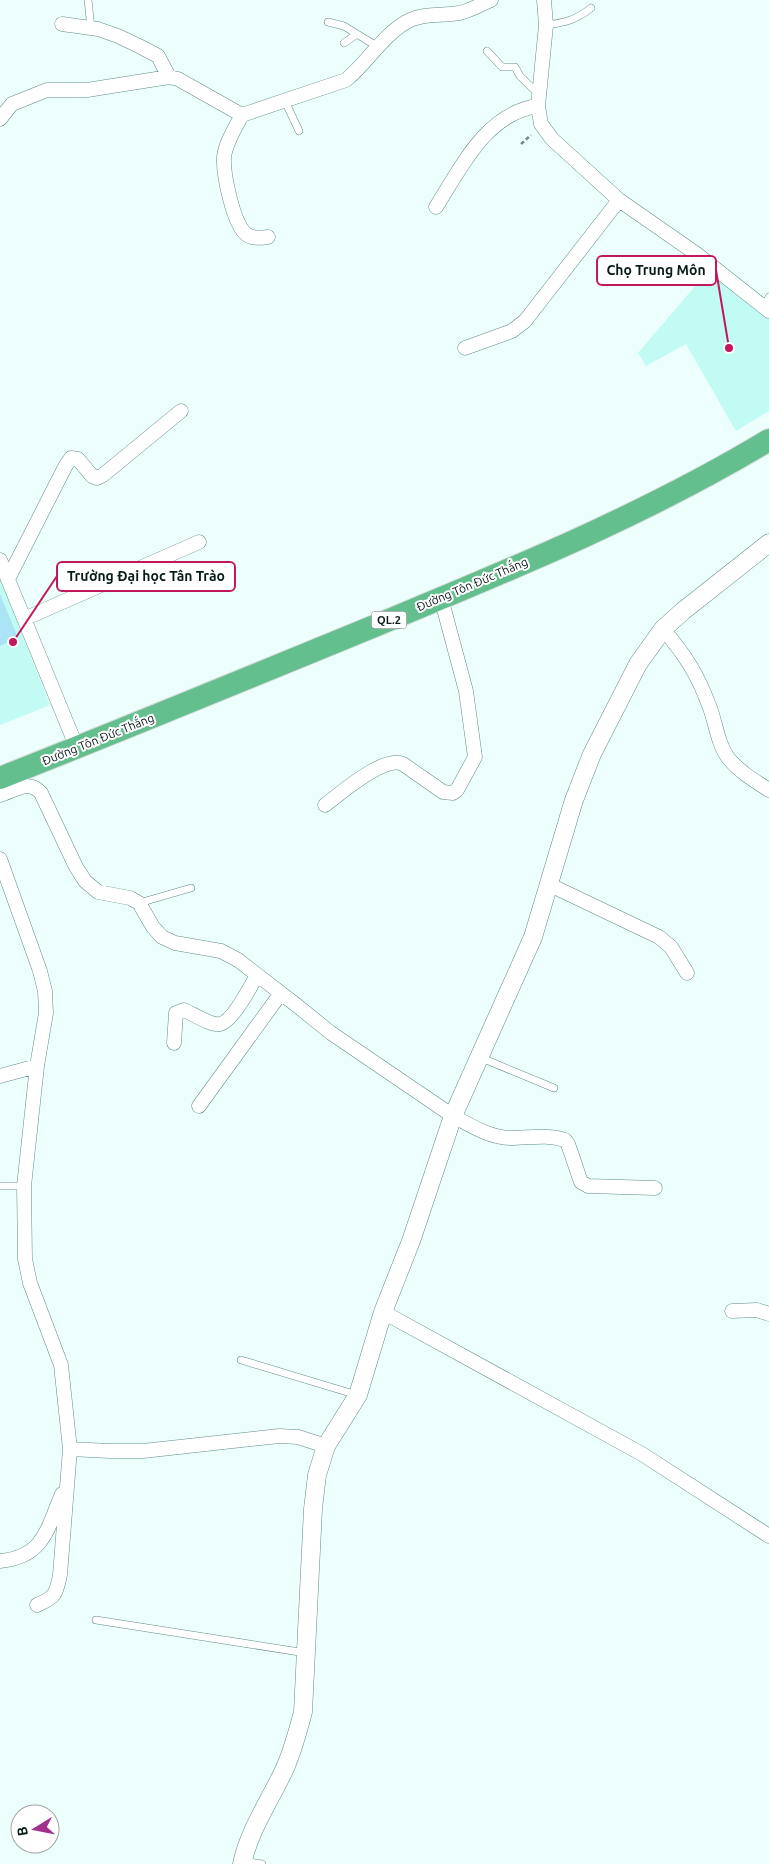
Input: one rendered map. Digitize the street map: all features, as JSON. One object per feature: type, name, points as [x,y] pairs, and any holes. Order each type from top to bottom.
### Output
[{"type":"highway","name":"Đường Tôn Đức Thắng","points":[[0,778],[78,748],[441,598],[615,522],[697,482],[769,440]]},
{"type":"street","points":[[268,237],[250,237],[240,227],[224,170],[226,147],[242,115],[346,80],[359,70],[393,32],[410,20],[427,15],[460,13],[491,0]]},
{"type":"street","points":[[544,0],[546,25],[538,101],[541,124],[552,139],[619,200],[767,305]]},
{"type":"street","points":[[62,24],[91,28],[118,36],[158,56],[169,77]]},
{"type":"street","points":[[0,119],[12,104],[47,90],[87,90],[169,77],[178,79],[242,115]]},
{"type":"street","points":[[436,207],[479,140],[503,119],[538,101]]},
{"type":"street","points":[[465,348],[512,331],[525,321],[619,200]]},
{"type":"street","points":[[8,579],[71,458],[78,460],[92,476],[97,478],[181,411]]},
{"type":"street","points":[[24,620],[199,542]]},
{"type":"street","points":[[242,1862],[249,1841],[286,1767],[296,1740],[303,1712],[313,1509],[317,1475],[326,1446],[358,1396],[383,1312],[411,1241],[453,1116],[533,937],[574,800],[592,754],[638,664],[663,629],[683,611],[766,551]]},
{"type":"street","points":[[0,560],[78,748]]},
{"type":"street","points":[[325,805],[369,773],[389,762],[397,761],[443,792],[453,793],[457,790],[474,757],[466,691],[441,598]]},
{"type":"street","points":[[663,629],[682,652],[696,674],[728,758],[742,772],[769,790]]},
{"type":"street","points":[[0,795],[28,785],[36,787],[41,793],[76,867],[85,881],[98,892],[130,898],[139,902],[153,927],[162,937],[175,944],[220,951],[238,960],[331,1033],[453,1116],[496,1136],[510,1138],[535,1136],[565,1140],[581,1182],[588,1186],[655,1188]]},
{"type":"street","points":[[0,859],[40,971],[45,991],[46,1014],[37,1066],[24,1186],[25,1259],[30,1283],[61,1365],[70,1449],[57,1593],[50,1599],[37,1604]]},
{"type":"street","points":[[548,884],[660,937],[671,947],[687,973]]},
{"type":"street","points":[[174,1043],[176,1013],[184,1010],[213,1024],[220,1024],[230,1018],[257,975]]},
{"type":"street","points":[[200,1106],[281,993]]},
{"type":"street","points":[[0,1076],[37,1066]]},
{"type":"street","points":[[732,1311],[757,1310],[769,1314]]},
{"type":"street","points":[[383,1312],[642,1454],[769,1536]]},
{"type":"street","points":[[70,1449],[143,1451],[279,1436],[298,1437],[326,1446]]},
{"type":"street","points":[[0,1561],[11,1560],[28,1554],[40,1544],[66,1487]]},
{"type":"lane","points":[[88,0],[91,28]]},
{"type":"lane","points":[[546,25],[568,22],[580,17],[591,8]]},
{"type":"lane","points":[[328,22],[344,26],[379,47]]},
{"type":"lane","points":[[344,43],[357,34]]},
{"type":"lane","points":[[487,51],[502,67],[516,67],[520,76],[538,101]]},
{"type":"lane","points":[[285,101],[298,131]]},
{"type":"lane","points":[[139,902],[191,888]]},
{"type":"lane","points":[[478,1057],[554,1088]]},
{"type":"lane","points":[[0,1186],[24,1186]]},
{"type":"lane","points":[[241,1360],[358,1396]]},
{"type":"lane","points":[[96,1620],[306,1653]]},
{"type":"lane","points":[[242,1862],[262,1864]]},
{"type":"shaded area","points":[[708,271],[769,316],[769,411],[736,431],[686,344],[646,366],[638,353]]},
{"type":"shaded area","points":[[0,579],[50,705],[0,725]]},
{"type":"building","points":[[0,594],[18,638],[0,646]]},
{"type":"place","name":"Chọ Trung Môn","points":[[729,348]]},
{"type":"place","name":"Trường Đại học Tân Trào","points":[[13,642]]}]
